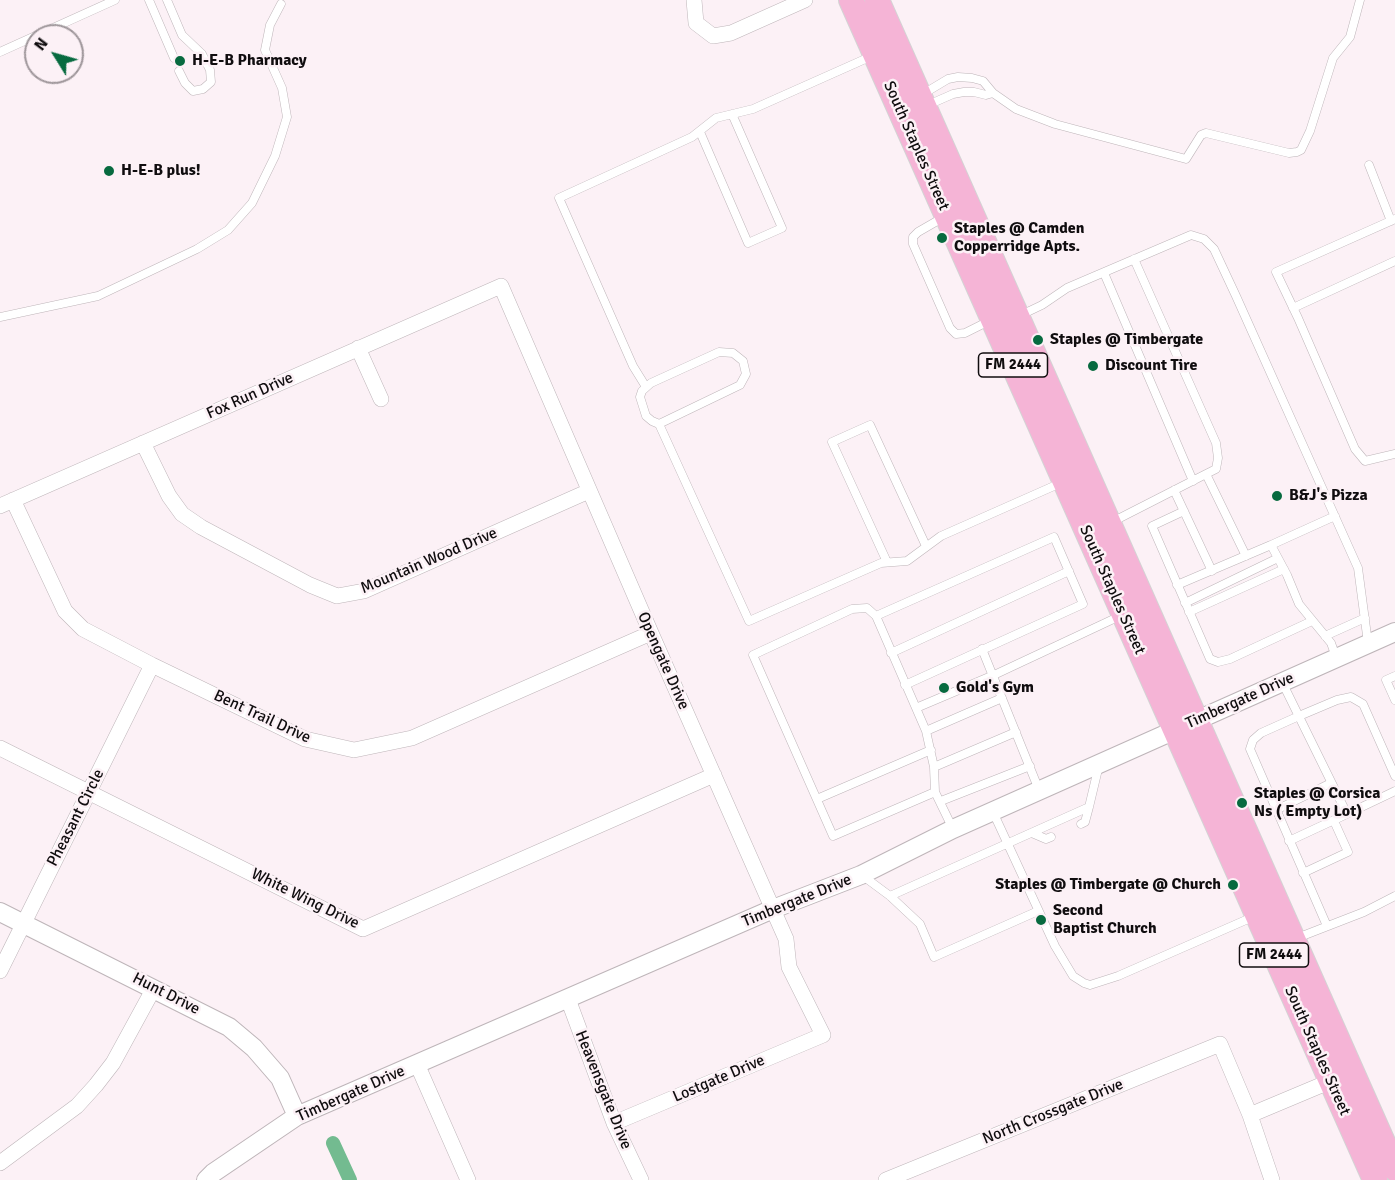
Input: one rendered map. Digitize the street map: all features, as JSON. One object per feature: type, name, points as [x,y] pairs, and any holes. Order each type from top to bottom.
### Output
[{"type":"main road","name":"South Staples Street","points":[[851,0],[1123,615],[1185,725],[1293,939],[1395,1169]]},
{"type":"main road","name":"South Staples Street","points":[[877,0],[1108,523],[1257,915],[1374,1180]]},
{"type":"main road","points":[[885,77],[906,96],[912,106],[922,102]]},
{"type":"main road","points":[[909,131],[920,129],[949,163]]},
{"type":"main road","points":[[1304,1022],[1335,1059],[1346,1060]]},
{"type":"main road","points":[[1331,1081],[1343,1084],[1374,1122]]},
{"type":"street","points":[[694,0],[696,22],[713,36],[731,33],[805,0]]},
{"type":"street","name":"Fox Run Drive","points":[[7,503],[501,286]]},
{"type":"street","name":"Opengate Drive","points":[[501,286],[786,939],[789,967],[823,1035]]},
{"type":"street","points":[[358,348],[381,399]]},
{"type":"street","name":"Mountain Wood Drive","points":[[143,443],[170,496],[182,513],[201,527],[251,554],[310,585],[338,596],[364,591],[589,491]]},
{"type":"street","name":"Bent Trail Drive","points":[[7,503],[65,611],[83,629],[305,739],[354,750],[412,738],[651,633]]},
{"type":"street","name":"Timbergate Drive","points":[[213,1178],[297,1116],[773,909],[861,874],[953,829],[1395,633]]},
{"type":"street","name":"Pheasant Circle","points":[[0,972],[152,665]]},
{"type":"street","name":"White Wing Drive","points":[[0,748],[363,929],[714,775]]},
{"type":"street","name":"Hunt Drive","points":[[0,912],[229,1027],[254,1048],[280,1078],[297,1116]]},
{"type":"street","points":[[0,1163],[77,1106],[96,1085],[112,1063],[154,988]]},
{"type":"street","name":"Heavensgate Drive","points":[[568,999],[614,1124],[641,1180]]},
{"type":"street","name":"Lostgate Drive","points":[[614,1124],[823,1035]]},
{"type":"street","name":"North Crossgate Drive","points":[[886,1180],[1220,1044],[1250,1115]]},
{"type":"street","points":[[417,1064],[468,1180]]},
{"type":"street","points":[[1272,1180],[1250,1115],[1331,1081]]},
{"type":"lane","points":[[0,52],[115,0]]},
{"type":"lane","points":[[149,0],[174,58]]},
{"type":"lane","points":[[167,0],[182,35],[202,54],[210,70],[211,82],[203,89],[193,91],[179,70]]},
{"type":"lane","points":[[0,317],[98,296],[197,249],[228,230],[252,203],[275,156],[287,117],[282,88],[265,50],[270,25],[280,2],[290,0]]},
{"type":"lane","points":[[922,102],[948,79],[958,77],[983,81],[993,93],[1017,109],[1055,124],[1186,159],[1201,135],[1206,132],[1289,153],[1301,150],[1310,131],[1333,57],[1350,37],[1360,0]]},
{"type":"lane","points":[[646,387],[633,366],[559,198],[687,140],[700,132],[712,120],[753,109],[876,55]]},
{"type":"lane","points":[[922,102],[953,94],[974,92],[986,95],[993,93]]},
{"type":"lane","points":[[700,132],[748,243],[782,228],[732,114]]},
{"type":"lane","points":[[1369,165],[1393,220],[1276,272],[1355,449],[1365,461],[1395,454]]},
{"type":"lane","points":[[947,216],[918,232],[913,244],[950,328],[956,334],[965,333],[993,320]]},
{"type":"lane","points":[[1017,316],[1042,305],[1067,288],[1191,235],[1204,239],[1214,249],[1358,568],[1368,644]]},
{"type":"lane","points":[[1108,523],[1216,469],[1218,458],[1216,443],[1134,259]]},
{"type":"lane","points":[[1293,308],[1395,261]]},
{"type":"lane","points":[[1104,273],[1193,481]]},
{"type":"lane","points":[[659,424],[738,387],[746,376],[745,365],[737,355],[724,351],[646,387],[640,397],[641,406],[650,420],[659,424],[749,621],[881,562],[907,561],[941,537],[1064,482]]},
{"type":"lane","points":[[887,562],[832,442],[870,424],[926,546]]},
{"type":"lane","points":[[1206,474],[1246,556]]},
{"type":"lane","points":[[1174,490],[1212,571]]},
{"type":"lane","points":[[1185,511],[1152,526],[1210,659],[1218,662],[1230,660],[1312,621]]},
{"type":"lane","points":[[1177,585],[1335,516]]},
{"type":"lane","points":[[876,616],[1054,537],[1083,604],[905,685]]},
{"type":"lane","points":[[1271,545],[1299,604],[1331,643],[1336,658]]},
{"type":"lane","points":[[1185,603],[1278,558]]},
{"type":"lane","points":[[1189,612],[1284,569]]},
{"type":"lane","points":[[891,653],[1069,571]]},
{"type":"lane","points":[[935,792],[833,836],[753,655],[852,609],[867,608],[876,616],[926,732],[934,767],[935,792],[953,829]]},
{"type":"lane","points":[[916,708],[994,675],[1123,615]]},
{"type":"lane","points":[[1326,636],[1365,618]]},
{"type":"lane","points":[[982,650],[1040,790]]},
{"type":"lane","points":[[1395,676],[1386,680],[1395,700]]},
{"type":"lane","points":[[1282,682],[1347,814]]},
{"type":"lane","points":[[1327,926],[1250,749],[1253,740],[1261,733],[1299,716],[1351,697],[1363,704],[1378,733],[1395,776]]},
{"type":"lane","points":[[926,732],[1002,698]]},
{"type":"lane","points":[[934,767],[1016,732]]},
{"type":"lane","points":[[817,799],[931,750]]},
{"type":"lane","points":[[1081,824],[1084,822],[1089,807],[1099,764]]},
{"type":"lane","points":[[940,801],[1030,766]]},
{"type":"lane","points":[[1276,810],[1331,783]]},
{"type":"lane","points":[[1289,841],[1395,791]]},
{"type":"lane","points":[[891,896],[1089,807]]},
{"type":"lane","points":[[993,811],[1055,946],[1073,976],[1090,985],[1118,976],[1257,915]]},
{"type":"lane","points":[[1303,873],[1348,852],[1334,821]]},
{"type":"lane","points":[[1032,833],[1046,839],[1051,837]]},
{"type":"lane","points":[[861,874],[891,896],[920,924],[934,957],[1038,911]]},
{"type":"lane","points":[[1293,939],[1364,912],[1395,896]]},
{"type":"waterway","points":[[333,1143],[350,1180]]},
{"type":"place","name":"H-E-B Pharmacy","points":[[180,61]]},
{"type":"place","name":"H-E-B plus!","points":[[109,171]]},
{"type":"place","name":"Staples @ Camden Copperridge Apts.","points":[[942,238]]},
{"type":"place","name":"Staples @ Timbergate","points":[[1038,340]]},
{"type":"place","name":"Discount Tire","points":[[1093,366]]},
{"type":"place","name":"B&J's Pizza","points":[[1277,496]]},
{"type":"place","name":"Gold's Gym","points":[[944,688]]},
{"type":"place","name":"Staples @ Corsica Ns ( Empty Lot)","points":[[1242,803]]},
{"type":"place","name":"Staples @ Timbergate @ Church","points":[[1233,885]]},
{"type":"place","name":"Second Baptist Church","points":[[1041,920]]}]
